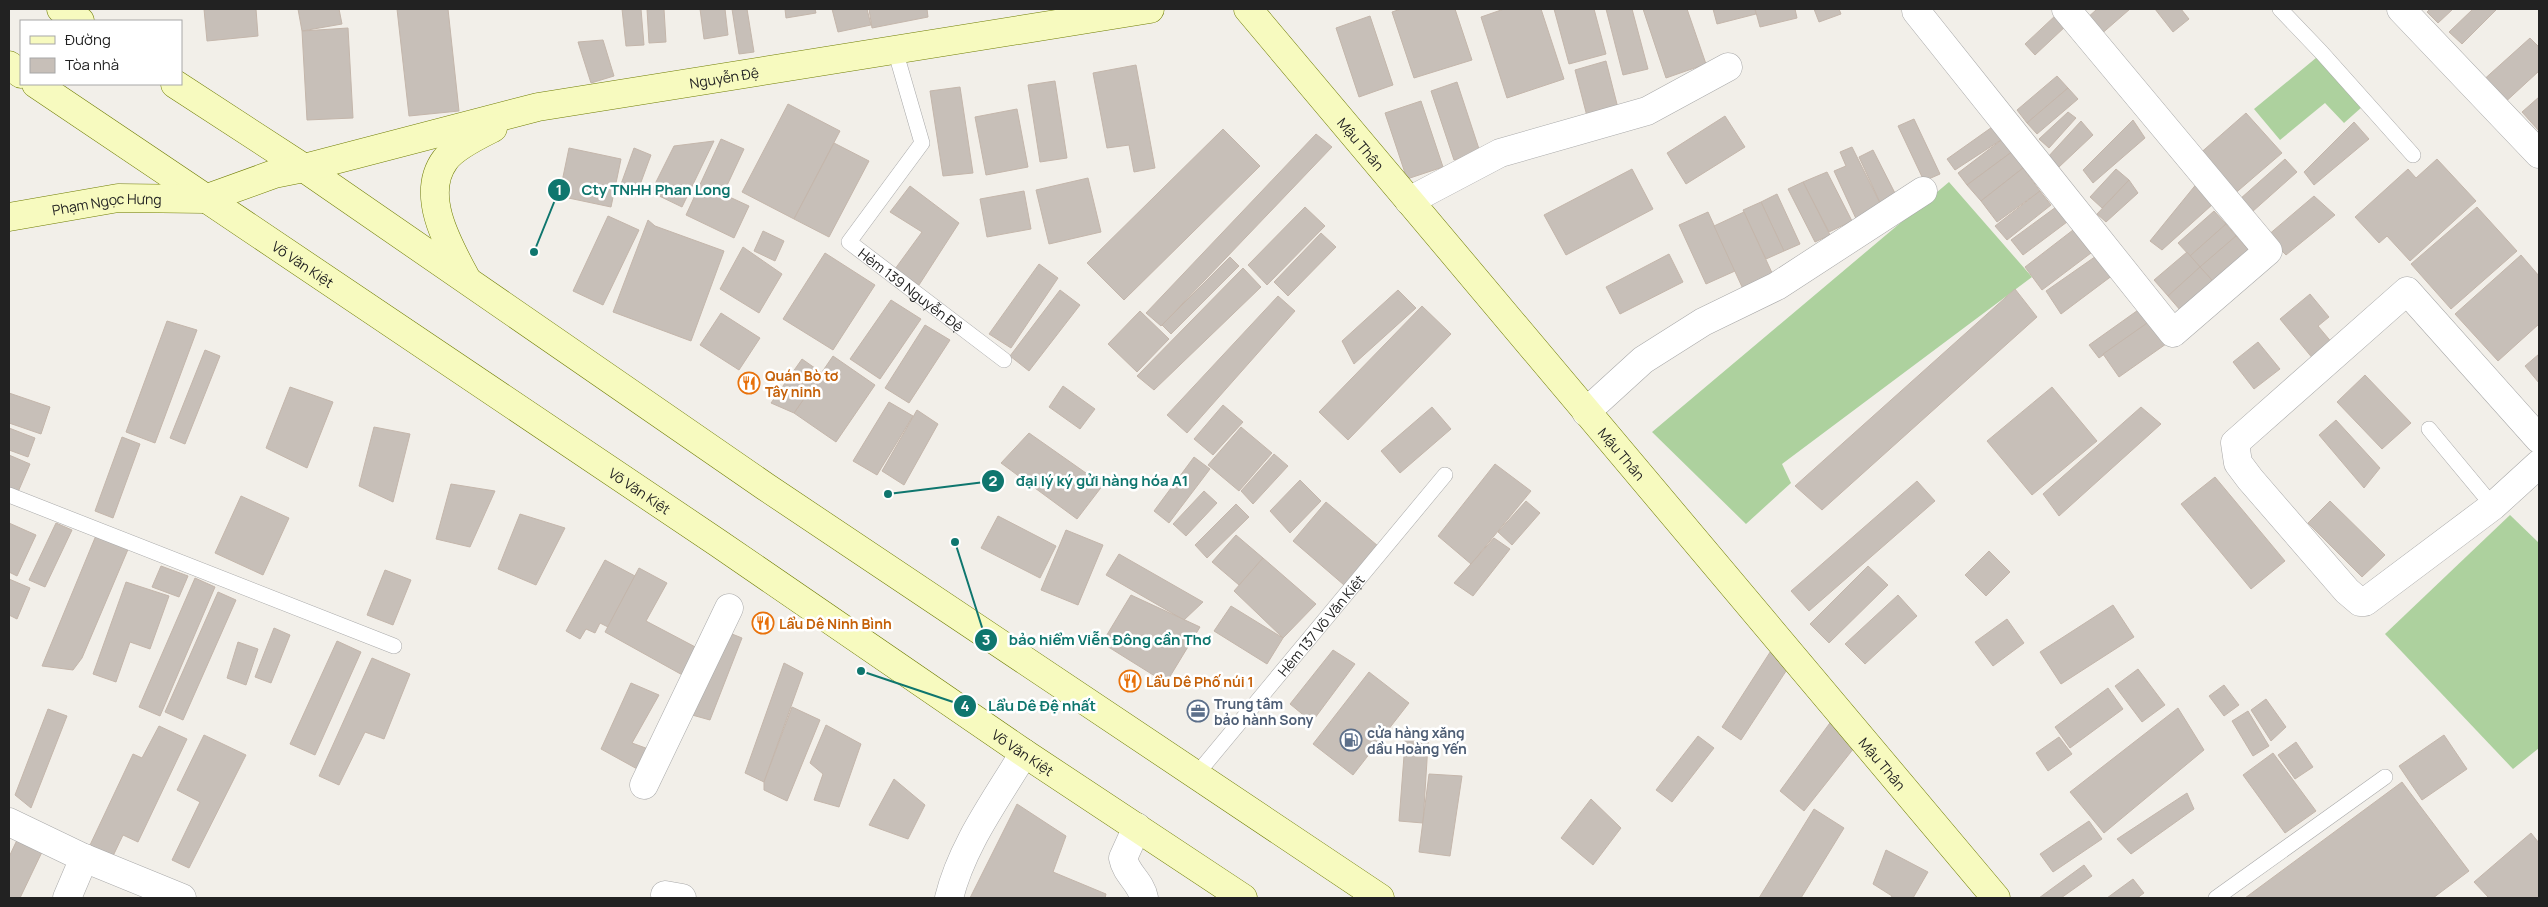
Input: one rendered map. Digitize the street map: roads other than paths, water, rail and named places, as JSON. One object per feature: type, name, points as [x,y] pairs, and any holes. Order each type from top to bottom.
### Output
[{"type":"main road","points":[[61,9],[78,20]]},
{"type":"main road","name":"Nguyễn Đệ","points":[[205,199],[274,174],[304,168],[538,107],[1150,9]]},
{"type":"main road","name":"Mậu Thân","points":[[1248,9],[1996,898]]},
{"type":"main road","points":[[9,65],[20,73]]},
{"type":"main road","name":"Võ Văn Kiệt","points":[[37,85],[718,543],[1024,753],[1243,898]]},
{"type":"main road","points":[[177,85],[304,168],[766,487],[1380,898]]},
{"type":"main road","points":[[468,282],[442,231],[434,187],[445,159],[473,138],[538,107]]},
{"type":"main road","name":"Phạm Ngọc Hưng","points":[[9,217],[118,198],[205,199]]},
{"type":"street","points":[[1918,9],[1916,11],[2173,333],[2268,251],[2066,9]]},
{"type":"street","points":[[2401,9],[2539,154]]},
{"type":"street","points":[[1409,201],[1500,153],[1647,111],[1728,67]]},
{"type":"street","points":[[1586,412],[1643,360],[1703,322],[1777,286],[1923,191]]},
{"type":"street","points":[[2539,439],[2407,291],[2235,443],[2238,463],[2250,479],[2347,591],[2360,602],[2371,600],[2493,506],[2539,464]]},
{"type":"street","points":[[644,785],[729,608]]},
{"type":"street","points":[[948,898],[955,873],[969,843],[1024,753]]},
{"type":"street","points":[[9,822],[84,858],[182,898]]},
{"type":"street","points":[[1137,827],[1123,858],[1130,874],[1141,888],[1144,898]]},
{"type":"street","points":[[67,898],[84,858]]},
{"type":"lane","points":[[2280,9],[2322,52],[2413,156]]},
{"type":"lane","name":"Hẻm 139 Nguyễn Đệ","points":[[895,50],[922,143],[849,242],[1004,360]]},
{"type":"lane","points":[[2429,429],[2493,506]]},
{"type":"lane","name":"Hẻm 137 Võ Văn Kiệt","points":[[1196,775],[1445,475]]},
{"type":"lane","points":[[9,495],[394,646]]},
{"type":"lane","points":[[2216,898],[2385,777]]},
{"type":"place","name":"Cty TNHH Phan Long","points":[[534,252]]},
{"type":"place","name":"Quán Bò tơ Tây ninh","points":[[749,383]]},
{"type":"place","name":"đại lý ký gửi hàng hóa A1","points":[[888,494]]},
{"type":"place","name":"bảo hiểm Viễn Đông cần Thơ","points":[[955,542]]},
{"type":"place","name":"Lẩu Dê Ninh Bình","points":[[763,623]]},
{"type":"place","name":"Lẩu Dê Đệ nhất","points":[[861,671]]},
{"type":"place","name":"Lẩu Dê Phố núi 1","points":[[1130,681]]},
{"type":"place","name":"Trung tâm bảo hành Sony","points":[[1198,711]]},
{"type":"place","name":"cửa hàng xăng dầu Hoàng Yến","points":[[1351,740]]}]
